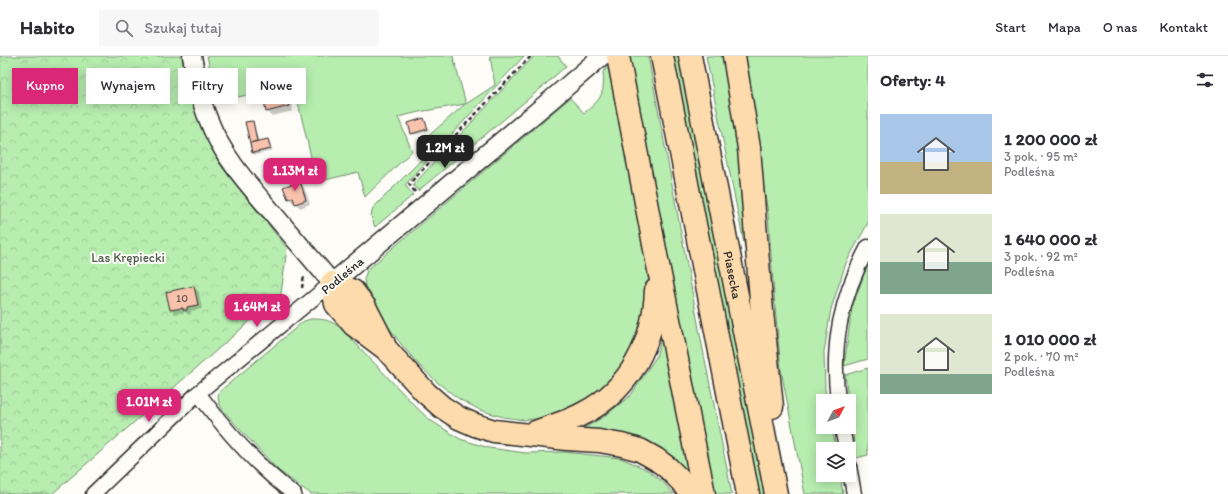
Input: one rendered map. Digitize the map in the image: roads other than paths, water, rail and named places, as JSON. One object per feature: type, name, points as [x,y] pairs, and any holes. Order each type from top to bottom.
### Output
[{"type":"highway","points":[[618,56],[704,494]]},
{"type":"highway","points":[[662,56],[748,494]]},
{"type":"highway","name":"Piasecka","points":[[690,56],[776,494]]},
{"type":"highway","points":[[734,56],[749,148],[762,312],[782,494]]},
{"type":"highway","points":[[528,434],[584,414],[600,404],[612,394],[636,366],[645,347],[653,320],[656,298],[657,260]]},
{"type":"highway","points":[[332,283],[336,304],[354,325],[386,349],[426,393],[442,408],[459,418],[494,431],[599,441],[640,450],[668,468],[683,483],[690,494]]},
{"type":"street","points":[[192,56],[196,79],[209,122],[235,168],[332,283]]},
{"type":"street","name":"Podleśna","points":[[93,494],[198,394],[602,56]]},
{"type":"street","points":[[837,394],[835,373],[836,344],[839,323],[847,294],[860,261],[868,247]]},
{"type":"street","points":[[198,394],[218,420],[252,458],[294,494]]},
{"type":"street","points":[[852,482],[854,494]]},
{"type":"park label","name":"Las Krępiecki","points":[[128,257]]}]
